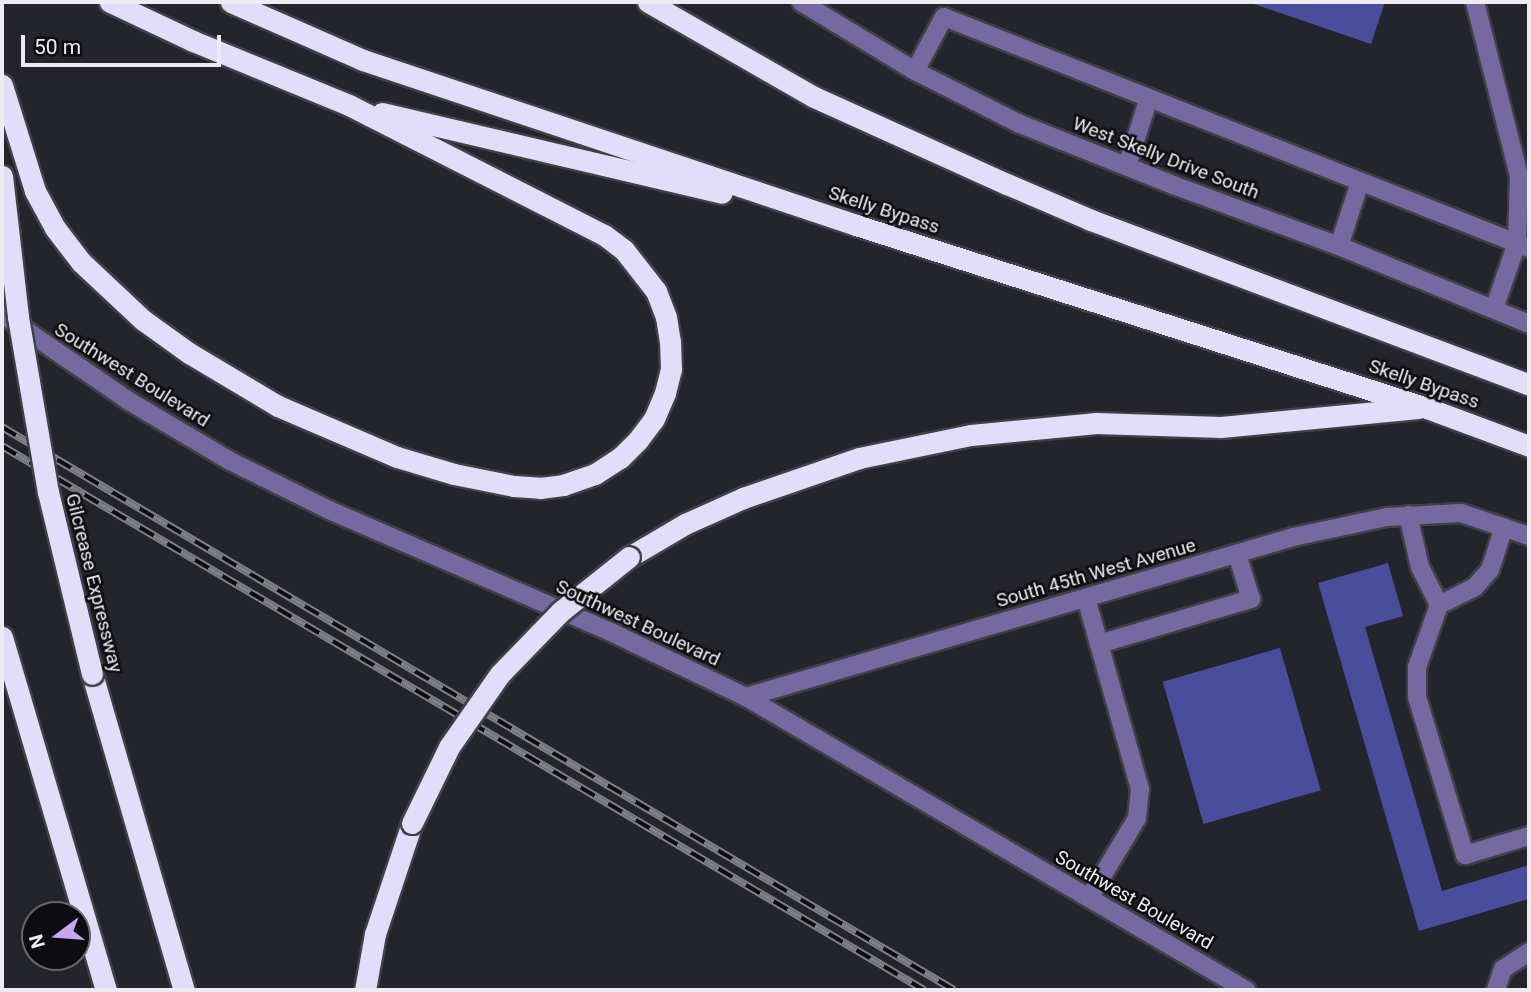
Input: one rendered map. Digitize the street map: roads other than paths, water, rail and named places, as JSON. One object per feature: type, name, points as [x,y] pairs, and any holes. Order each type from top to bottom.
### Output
[{"type":"highway","points":[[2,85],[28,170],[44,210],[66,245],[96,279],[143,320],[247,388],[303,417],[397,457],[466,477],[540,488],[563,485],[595,474],[620,458],[654,419],[666,393],[671,369],[666,317],[656,290],[641,268],[604,235],[349,105],[193,41],[110,2]]},
{"type":"highway","name":"Skelly Bypass","points":[[231,2],[363,60],[856,225],[1427,408],[1529,446]]},
{"type":"highway","name":"Skelly Bypass","points":[[648,2],[814,97],[1007,184],[1091,220],[1529,384]]},
{"type":"highway","points":[[349,105],[856,225]]},
{"type":"highway","name":"Gilcrease Expressway","points":[[2,176],[18,317],[63,559],[92,674],[184,990]]},
{"type":"highway","points":[[365,990],[375,934],[412,823],[449,747],[500,674],[560,612],[629,557],[685,524],[743,498],[859,458],[971,435],[1096,423],[1221,427],[1427,408]]},
{"type":"highway","points":[[2,637],[106,990]]},
{"type":"street","name":"West Skelly Drive South","points":[[801,2],[915,71],[1020,124],[1339,246],[1529,324]]},
{"type":"street","points":[[1475,2],[1519,176],[1523,246],[1494,309]]},
{"type":"street","points":[[915,71],[946,10],[1149,99],[1523,246]]},
{"type":"street","points":[[1127,166],[1149,99]]},
{"type":"street","points":[[1339,246],[1360,182]]},
{"type":"street","name":"Southwest Boulevard","points":[[2,314],[129,401],[230,461],[328,510],[601,628],[746,696],[1246,990]]},
{"type":"street","name":"South 45th West Avenue","points":[[746,696],[1293,537],[1408,515],[1461,513],[1504,527]]},
{"type":"street","points":[[1408,515],[1420,567],[1438,605],[1417,667],[1418,698],[1465,855],[1529,836]]},
{"type":"street","points":[[1438,605],[1475,587],[1490,570],[1504,527],[1529,536]]},
{"type":"street","points":[[1099,644],[1251,599],[1237,554]]},
{"type":"street","points":[[1086,598],[1140,789],[1137,818],[1089,898]]},
{"type":"street","points":[[1496,990],[1503,969],[1529,952]]},
{"type":"railway","points":[[2,427],[954,990]]},
{"type":"railway","points":[[2,446],[924,990]]}]
